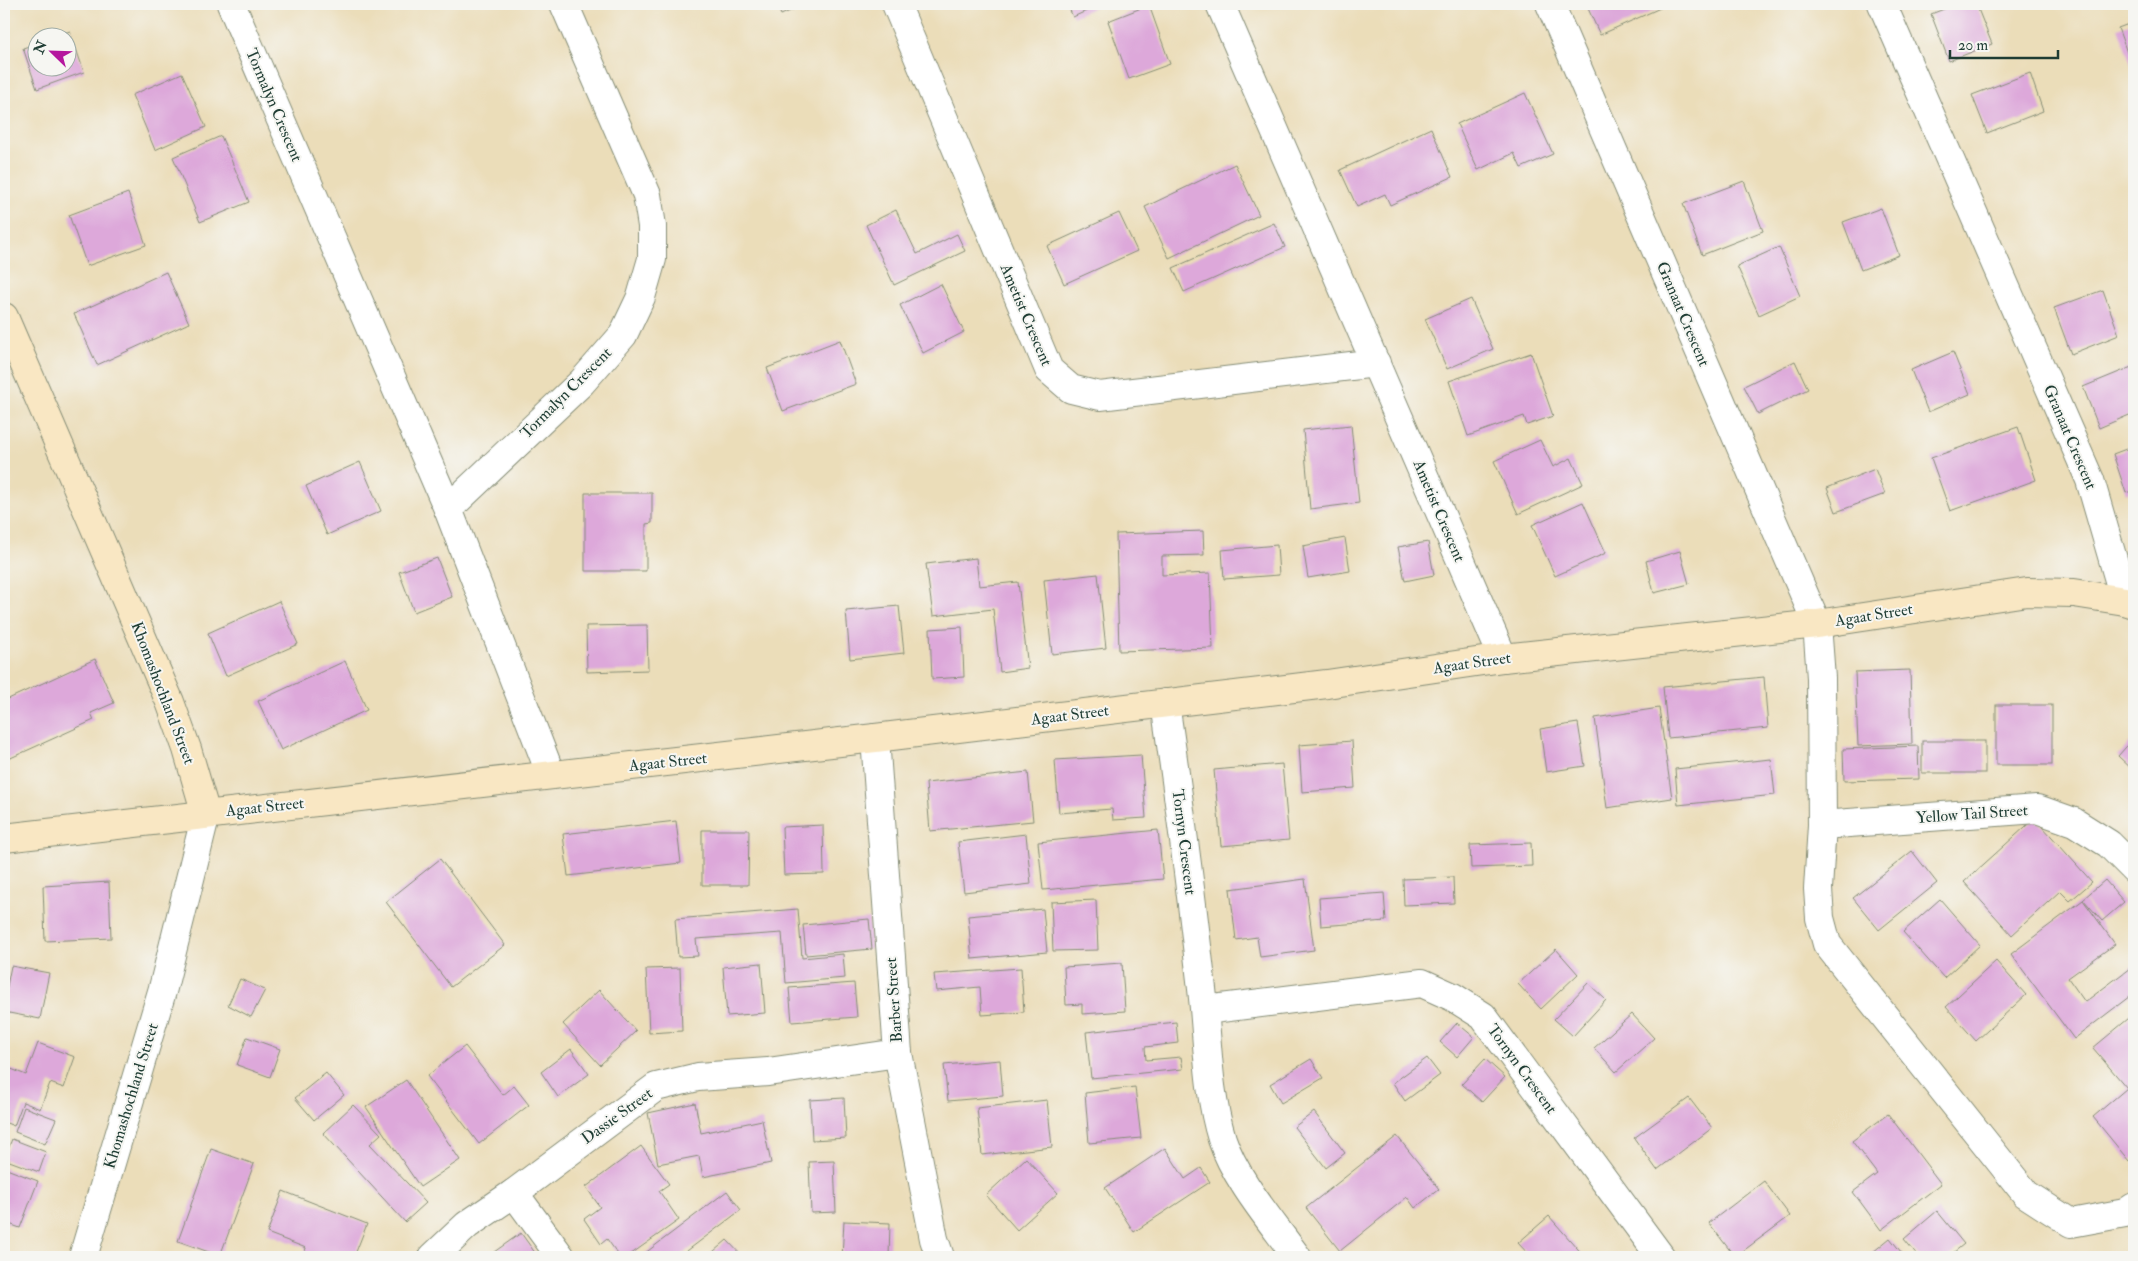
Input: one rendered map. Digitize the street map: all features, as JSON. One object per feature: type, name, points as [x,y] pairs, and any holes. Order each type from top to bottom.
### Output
[{"type":"street","name":"Tormalyn Crescent","points":[[231,4],[448,509],[551,775]]},
{"type":"street","name":"Tormalyn Crescent","points":[[448,509],[582,382],[623,335],[641,297],[652,259],[652,226],[647,195],[564,4]]},
{"type":"street","name":"Ametist Crescent","points":[[896,4],[1048,370],[1071,389],[1100,396],[1376,363]]},
{"type":"street","name":"Ametist Crescent","points":[[1220,4],[1503,658]]},
{"type":"street","name":"Granaat Crescent","points":[[1550,4],[1817,624],[1821,678],[1822,825],[1818,889],[1820,918],[1827,944],[2026,1194],[2071,1223],[2125,1213],[2134,1207]]},
{"type":"street","name":"Granaat Crescent","points":[[1882,4],[2090,480],[2130,602]]},
{"type":"street","name":"Khomashochland Street","points":[[4,317],[170,702],[187,749],[206,814],[163,988],[83,1257]]},
{"type":"street","name":"Agaat Street","points":[[4,838],[1327,684],[1503,658],[1817,624],[2027,592],[2074,593],[2130,602]]},
{"type":"street","name":"Tornyn Crescent","points":[[1165,703],[1186,848],[1205,1010],[1209,1077],[1222,1139],[1234,1166],[1297,1257]]},
{"type":"street","name":"Barber Street","points":[[875,738],[898,1053],[934,1239],[940,1257]]},
{"type":"street","name":"Yellow Tail Street","points":[[1822,825],[2037,809],[2074,822],[2109,844],[2134,869]]},
{"type":"street","name":"Tornyn Crescent","points":[[1205,1010],[1422,983],[1453,997],[1483,1016],[1661,1257]]},
{"type":"street","name":"Dassie Street","points":[[433,1257],[467,1225],[514,1193],[656,1087],[698,1077],[768,1072],[898,1053]]},
{"type":"street","points":[[514,1193],[561,1257]]},
{"type":"building","points":[[776,4],[806,4],[781,15]]},
{"type":"building","points":[[1067,4],[1102,4],[1073,17]]},
{"type":"building","points":[[1586,4],[1669,4],[1600,35]]},
{"type":"building","points":[[1957,4],[1976,4],[1992,44],[1949,61],[1931,14]]},
{"type":"building","points":[[1149,5],[1170,64],[1129,79],[1108,21]]},
{"type":"building","points":[[2134,22],[2134,65],[2132,66],[2118,28]]},
{"type":"building","points":[[28,46],[28,63],[23,48]]},
{"type":"building","points":[[78,54],[84,72],[78,74]]},
{"type":"building","points":[[182,73],[206,127],[155,150],[132,95]]},
{"type":"building","points":[[2030,73],[2043,111],[1987,133],[1972,95]]},
{"type":"building","points":[[33,78],[67,78],[37,89]]},
{"type":"building","points":[[1525,93],[1553,154],[1521,168],[1514,153],[1478,170],[1457,124]]},
{"type":"building","points":[[1431,128],[1452,177],[1390,205],[1385,194],[1357,207],[1340,170]]},
{"type":"building","points":[[221,136],[249,202],[200,222],[173,157]]},
{"type":"building","points":[[1235,164],[1259,215],[1169,258],[1145,207]]},
{"type":"building","points":[[1744,181],[1763,231],[1702,255],[1683,204]]},
{"type":"building","points":[[128,193],[146,245],[87,266],[69,215]]},
{"type":"building","points":[[1881,208],[1899,255],[1861,270],[1843,222]]},
{"type":"building","points":[[896,210],[917,254],[957,234],[965,251],[894,285],[866,225]]},
{"type":"building","points":[[1119,213],[1137,251],[1064,284],[1047,246]]},
{"type":"building","points":[[1274,223],[1285,247],[1184,292],[1173,268]]},
{"type":"building","points":[[1779,247],[1800,296],[1759,315],[1737,266]]},
{"type":"building","points":[[166,272],[189,323],[97,365],[74,314]]},
{"type":"building","points":[[941,284],[964,332],[923,353],[900,305]]},
{"type":"building","points":[[2103,290],[2119,335],[2071,354],[2054,308]]},
{"type":"building","points":[[1471,299],[1493,349],[1447,369],[1425,319]]},
{"type":"building","points":[[840,340],[856,384],[783,411],[767,368]]},
{"type":"building","points":[[1953,352],[1970,394],[1928,412],[1911,370]]},
{"type":"building","points":[[1531,353],[1553,416],[1527,425],[1524,416],[1468,436],[1449,381]]},
{"type":"building","points":[[1795,361],[1808,389],[1758,414],[1744,386]]},
{"type":"building","points":[[2134,366],[2134,413],[2099,428],[2083,387]]},
{"type":"building","points":[[1351,425],[1359,503],[1310,509],[1303,430]]},
{"type":"building","points":[[2018,427],[2036,480],[1950,511],[1931,458]]},
{"type":"building","points":[[1540,440],[1553,467],[1571,458],[1583,484],[1518,514],[1494,461]]},
{"type":"building","points":[[2134,446],[2134,490],[2126,493],[2113,454]]},
{"type":"building","points":[[360,462],[381,511],[327,535],[306,486]]},
{"type":"building","points":[[1875,469],[1885,494],[1836,512],[1827,488]]},
{"type":"building","points":[[585,493],[652,493],[652,523],[646,524],[646,571],[585,571]]},
{"type":"building","points":[[1583,502],[1606,553],[1555,576],[1532,525]]},
{"type":"building","points":[[1203,531],[1204,555],[1162,556],[1162,575],[1210,573],[1213,648],[1119,651],[1116,534]]},
{"type":"building","points":[[1345,538],[1350,571],[1308,578],[1303,546]]},
{"type":"building","points":[[1428,542],[1434,575],[1405,581],[1398,547]]},
{"type":"building","points":[[1277,545],[1279,575],[1224,579],[1222,550]]},
{"type":"building","points":[[1680,551],[1689,584],[1654,593],[1646,561]]},
{"type":"building","points":[[437,558],[452,597],[414,612],[399,572]]},
{"type":"building","points":[[976,558],[979,586],[1018,582],[1028,668],[1000,672],[993,609],[933,616],[926,564]]},
{"type":"building","points":[[1098,574],[1106,648],[1052,654],[1044,580]]},
{"type":"building","points":[[279,601],[298,644],[226,676],[208,633]]},
{"type":"building","points":[[899,606],[904,653],[850,659],[846,611]]},
{"type":"building","points":[[647,625],[648,670],[587,672],[586,626]]},
{"type":"building","points":[[962,627],[964,677],[932,679],[930,629]]},
{"type":"building","points":[[95,659],[114,703],[91,713],[94,720],[4,761],[4,701]]},
{"type":"building","points":[[345,661],[367,710],[281,750],[258,701]]},
{"type":"building","points":[[1910,670],[1912,744],[1858,746],[1855,672]]},
{"type":"building","points":[[1764,677],[1768,728],[1668,738],[1663,687]]},
{"type":"building","points":[[1996,705],[2052,705],[2052,765],[1996,765]]},
{"type":"building","points":[[1659,708],[1672,798],[1607,808],[1595,718]]},
{"type":"building","points":[[1578,723],[1585,766],[1546,772],[1540,729]]},
{"type":"building","points":[[2134,738],[2134,771],[2118,756]]},
{"type":"building","points":[[1352,741],[1355,788],[1302,792],[1299,745]]},
{"type":"building","points":[[1922,741],[1985,741],[1985,773],[1922,773]]},
{"type":"building","points":[[1918,746],[1919,779],[1844,781],[1843,749]]},
{"type":"building","points":[[1141,755],[1146,818],[1113,820],[1112,809],[1059,813],[1055,760]]},
{"type":"building","points":[[1771,759],[1775,795],[1678,805],[1675,769]]},
{"type":"building","points":[[1282,764],[1289,840],[1221,846],[1214,770]]},
{"type":"building","points":[[1028,772],[1033,821],[930,831],[926,783]]},
{"type":"building","points":[[2035,818],[2092,882],[2070,901],[2060,891],[2012,935],[1964,882]]},
{"type":"building","points":[[676,821],[681,863],[568,876],[563,834]]},
{"type":"building","points":[[823,825],[824,874],[784,875],[782,827]]},
{"type":"building","points":[[702,830],[749,830],[748,885],[702,885]]},
{"type":"building","points":[[1158,830],[1163,879],[1043,890],[1038,842]]},
{"type":"building","points":[[1026,834],[1031,884],[964,892],[958,842]]},
{"type":"building","points":[[1531,843],[1532,866],[1471,868],[1470,845]]},
{"type":"building","points":[[1912,851],[1937,883],[1879,930],[1853,898]]},
{"type":"building","points":[[440,859],[505,945],[451,987],[386,902]]},
{"type":"building","points":[[1453,877],[1454,903],[1404,905],[1403,879]]},
{"type":"building","points":[[1305,879],[1314,950],[1260,957],[1257,937],[1236,940],[1230,889]]},
{"type":"building","points":[[2105,880],[2124,902],[2102,921],[2083,899]]},
{"type":"building","points":[[109,882],[111,938],[45,941],[43,886]]},
{"type":"building","points":[[1384,893],[1386,921],[1321,926],[1319,898]]},
{"type":"building","points":[[1940,899],[1980,945],[1944,978],[1903,932]]},
{"type":"building","points":[[1096,900],[1098,950],[1053,951],[1051,902]]},
{"type":"building","points":[[2083,900],[2115,944],[2068,978],[2085,1002],[2134,965],[2134,993],[2074,1039],[2011,954]]},
{"type":"building","points":[[798,909],[802,958],[843,954],[845,978],[786,983],[782,933],[696,939],[698,956],[678,957],[675,919]]},
{"type":"building","points":[[1043,909],[1047,952],[972,959],[968,916]]},
{"type":"building","points":[[869,919],[872,949],[806,955],[803,925]]},
{"type":"building","points":[[1556,949],[1578,974],[1541,1009],[1518,984]]},
{"type":"building","points":[[1996,961],[2026,995],[1976,1041],[1946,1007]]},
{"type":"building","points":[[761,963],[765,1013],[727,1016],[723,967]]},
{"type":"building","points":[[1122,963],[1125,1011],[1082,1014],[1082,1004],[1066,1005],[1064,967]]},
{"type":"building","points":[[11,966],[49,973],[40,1019],[4,1012],[4,1001]]},
{"type":"building","points":[[680,968],[682,1031],[649,1033],[646,969]]},
{"type":"building","points":[[1021,968],[1024,1012],[982,1015],[980,987],[936,991],[934,974]]},
{"type":"building","points":[[240,979],[265,990],[251,1017],[228,1005]]},
{"type":"building","points":[[854,983],[857,1017],[792,1022],[789,988]]},
{"type":"building","points":[[1588,983],[1606,1000],[1573,1036],[1554,1019]]},
{"type":"building","points":[[599,990],[636,1031],[600,1065],[563,1024]]},
{"type":"building","points":[[1632,1014],[1654,1038],[1616,1072],[1594,1048]]},
{"type":"building","points":[[2134,1014],[2134,1157],[2129,1161],[2093,1117],[2127,1088],[2093,1048]]},
{"type":"building","points":[[1176,1022],[1178,1043],[1145,1047],[1146,1060],[1181,1057],[1183,1069],[1091,1078],[1086,1032]]},
{"type":"building","points":[[1457,1023],[1474,1037],[1457,1057],[1440,1042]]},
{"type":"building","points":[[247,1037],[280,1049],[270,1077],[237,1065]]},
{"type":"building","points":[[38,1043],[75,1057],[64,1088],[50,1083],[40,1109],[23,1102],[14,1126],[4,1122],[4,1066],[26,1075]]},
{"type":"building","points":[[465,1046],[503,1095],[514,1086],[529,1105],[479,1144],[427,1076]]},
{"type":"building","points":[[571,1049],[589,1074],[558,1097],[541,1072]]},
{"type":"building","points":[[1427,1058],[1440,1075],[1405,1101],[1393,1083]]},
{"type":"building","points":[[1311,1059],[1323,1078],[1281,1103],[1270,1084]]},
{"type":"building","points":[[1485,1059],[1505,1077],[1482,1102],[1462,1084]]},
{"type":"building","points":[[1000,1060],[1003,1096],[948,1101],[944,1065]]},
{"type":"building","points":[[326,1073],[344,1095],[314,1120],[295,1098]]},
{"type":"building","points":[[406,1080],[460,1160],[420,1187],[366,1107]]},
{"type":"building","points":[[1135,1087],[1141,1138],[1089,1143],[1085,1093]]},
{"type":"building","points":[[844,1098],[846,1138],[812,1140],[810,1100]]},
{"type":"building","points":[[1689,1098],[1712,1128],[1657,1170],[1634,1138]]},
{"type":"building","points":[[1047,1100],[1052,1147],[982,1155],[977,1108]]},
{"type":"building","points":[[695,1103],[701,1133],[762,1120],[771,1163],[703,1177],[699,1156],[658,1164],[648,1113]]},
{"type":"building","points":[[353,1105],[381,1134],[370,1144],[426,1203],[405,1222],[323,1133]]},
{"type":"building","points":[[24,1107],[56,1119],[45,1144],[15,1132]]},
{"type":"building","points":[[1314,1112],[1345,1153],[1326,1168],[1294,1127]]},
{"type":"building","points":[[1888,1114],[1941,1184],[1881,1230],[1853,1192],[1877,1174],[1852,1141]]},
{"type":"building","points":[[1397,1136],[1439,1189],[1415,1208],[1407,1197],[1340,1251],[1306,1208]]},
{"type":"building","points":[[12,1139],[46,1152],[39,1172],[4,1159]]},
{"type":"building","points":[[641,1146],[669,1184],[659,1191],[679,1220],[627,1257],[620,1257],[607,1239],[601,1244],[584,1219],[600,1207],[586,1187]]},
{"type":"building","points":[[1165,1148],[1185,1179],[1201,1168],[1210,1182],[1134,1232],[1105,1188]]},
{"type":"building","points":[[211,1149],[254,1164],[220,1256],[178,1241]]},
{"type":"building","points":[[1026,1158],[1058,1193],[1017,1230],[986,1195]]},
{"type":"building","points":[[834,1161],[836,1212],[811,1213],[809,1162]]},
{"type":"building","points":[[4,1168],[38,1181],[20,1228],[4,1222]]},
{"type":"building","points":[[1764,1181],[1790,1216],[1735,1257],[1709,1223]]},
{"type":"building","points":[[283,1191],[367,1224],[354,1257],[303,1257],[306,1248],[267,1233]]},
{"type":"building","points":[[727,1191],[741,1210],[679,1257],[640,1257]]},
{"type":"building","points":[[1937,1211],[1964,1244],[1948,1257],[1919,1257],[1904,1239]]},
{"type":"building","points":[[1549,1216],[1583,1257],[1531,1257],[1518,1243]]},
{"type":"building","points":[[844,1221],[890,1223],[889,1257],[842,1257]]},
{"type":"building","points":[[521,1233],[538,1257],[487,1257]]},
{"type":"building","points":[[1890,1238],[1905,1257],[1867,1257]]},
{"type":"building","points":[[727,1240],[743,1257],[707,1257]]}]
